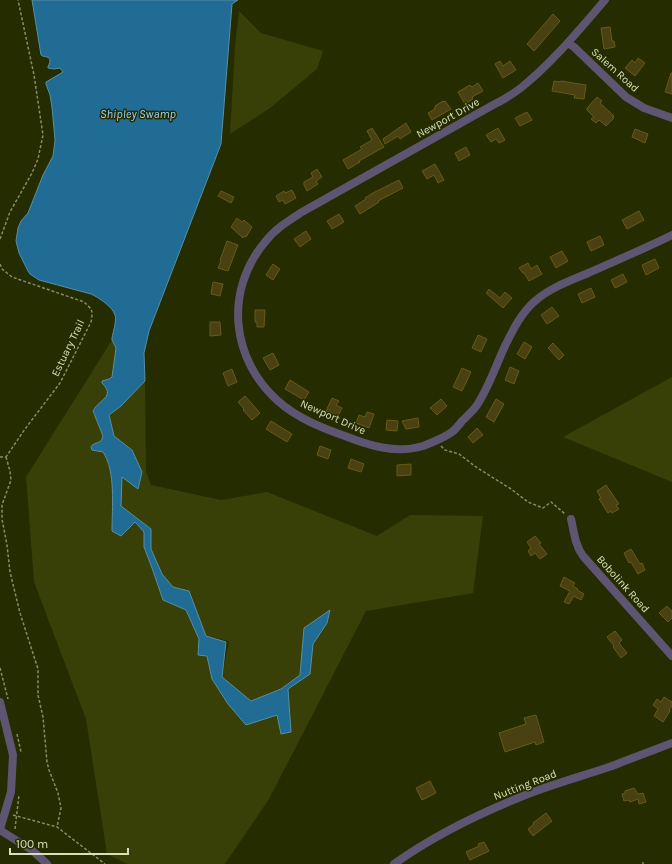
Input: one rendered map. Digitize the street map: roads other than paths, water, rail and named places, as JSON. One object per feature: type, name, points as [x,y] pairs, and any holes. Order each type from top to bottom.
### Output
[{"type":"street","name":"Newport Drive","points":[[605,0],[568,43],[521,88],[302,212],[276,230],[256,253],[248,267],[243,282],[239,297],[238,313],[242,344],[245,354],[254,371],[268,390],[278,401],[296,414],[336,433],[360,442],[391,449],[406,450],[436,441],[453,431],[476,406],[517,322],[527,309],[536,301],[564,283],[672,235]]},
{"type":"street","name":"Salem Road","points":[[568,43],[626,97],[644,108],[672,118]]},
{"type":"street","name":"Bobolink Road","points":[[571,519],[576,542],[583,556],[672,656]]},
{"type":"street","points":[[0,702],[1,714],[13,755],[11,792],[0,829],[33,851],[47,864]]},
{"type":"street","name":"Nutting Road","points":[[394,864],[445,832],[524,795],[672,743]]},
{"type":"water","name":"Shipley Swamp","points":[[32,0],[238,0],[232,4],[221,144],[149,331],[144,353],[145,381],[121,406],[109,415],[114,436],[132,450],[142,472],[138,489],[122,477],[121,506],[151,529],[151,549],[162,574],[173,587],[189,591],[206,636],[226,642],[222,677],[251,701],[281,689],[300,675],[304,628],[330,610],[327,623],[313,644],[310,674],[288,689],[291,732],[281,734],[277,715],[246,725],[228,704],[212,679],[207,656],[198,655],[199,639],[186,610],[163,600],[144,547],[144,532],[135,522],[121,536],[112,531],[113,501],[110,469],[103,452],[92,450],[91,447],[93,444],[100,442],[103,436],[93,411],[107,395],[106,388],[102,381],[112,377],[116,348],[112,340],[115,315],[108,306],[91,294],[39,280],[30,274],[19,253],[16,241],[18,228],[21,221],[28,213],[43,175],[53,156],[55,140],[52,107],[46,82],[63,72],[60,68],[48,68],[50,62],[49,58],[41,55]]}]
